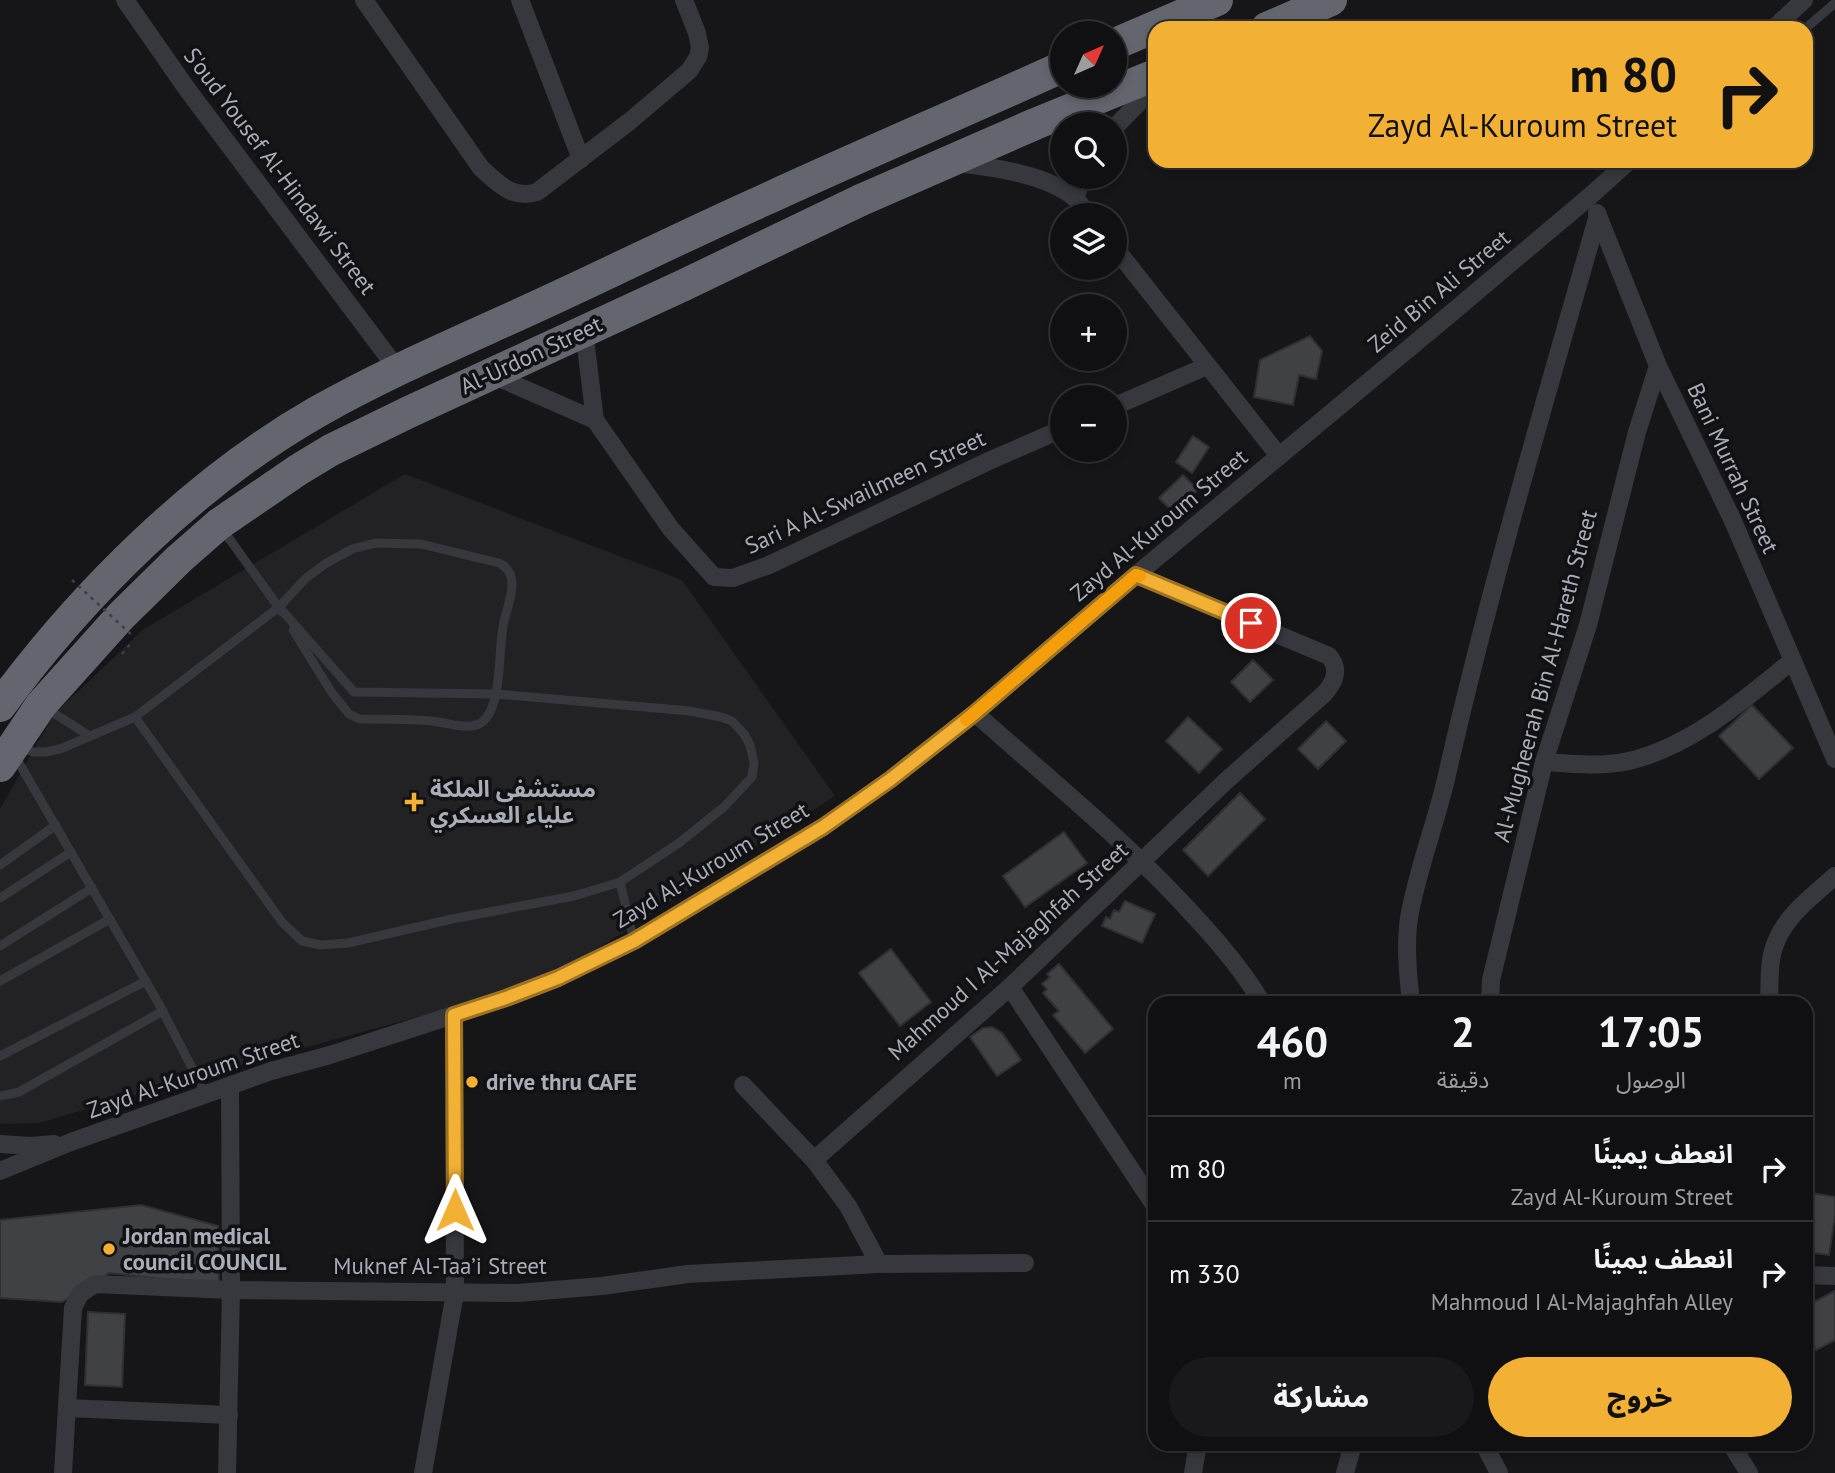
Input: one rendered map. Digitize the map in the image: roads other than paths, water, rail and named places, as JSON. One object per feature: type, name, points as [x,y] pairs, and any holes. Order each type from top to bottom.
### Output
[{"type":"highway","points":[[1283,21],[1331,0]]},
{"type":"highway","points":[[1168,21],[1215,1]]},
{"type":"highway","points":[[1127,39],[1148,30]]},
{"type":"highway","name":"Al-Urdon Street","points":[[2,700],[70,619],[120,566],[168,522],[224,475],[317,412],[398,370],[762,201],[1050,72]]},
{"type":"highway","name":"Al-Urdon Street","points":[[8,753],[41,705],[121,616],[179,559],[219,524],[265,491],[331,450],[861,200],[1148,78]]},
{"type":"street","name":"S'oud Yousef Al-Hindawi Street","points":[[125,0],[195,99],[398,370]]},
{"type":"street","points":[[364,0],[481,168],[500,186],[522,195],[537,192],[689,71],[700,48],[698,33],[684,0]]},
{"type":"street","points":[[520,0],[581,159]]},
{"type":"street","points":[[1782,21],[1804,0]]},
{"type":"street","points":[[1127,115],[1148,93]]},
{"type":"street","points":[[948,162],[1017,172],[1053,186],[1079,203]]},
{"type":"street","name":"Zeid Bin Ali Street","points":[[1279,456],[1621,168]]},
{"type":"street","points":[[1075,198],[1078,189]]},
{"type":"street","name":"Bani Murrah Street","points":[[1589,197],[1658,366],[1733,522],[1835,760]]},
{"type":"street","points":[[1410,996],[1408,974],[1410,911],[1441,799],[1469,677],[1598,215]]},
{"type":"street","points":[[1127,263],[1279,456]]},
{"type":"street","name":"Sari A Al-Swailmeen Street","points":[[584,331],[595,420],[671,529],[714,577],[733,578],[769,565],[1050,434]]},
{"type":"street","points":[[1127,401],[1207,366]]},
{"type":"street","name":"Al-Mugheerah Bin Al-Hareth Street","points":[[1490,996],[1491,980],[1544,762],[1588,625],[1637,432],[1658,366]]},
{"type":"street","points":[[490,374],[595,420]]},
{"type":"street","name":"Zayd Al-Kuroum Street","points":[[0,1171],[71,1142],[271,1072],[506,998],[558,978],[634,941],[823,827],[891,779],[975,713],[1279,456]]},
{"type":"street","name":"Mahmoud I Al-Majaghfah Street","points":[[814,1160],[1010,987],[1228,779],[1332,685],[1335,678],[1334,663],[1329,656],[1136,575]]},
{"type":"street","points":[[1544,762],[1595,765],[1629,761],[1664,748],[1700,731],[1731,710],[1792,661]]},
{"type":"street","points":[[975,713],[1143,862],[1235,962],[1258,996]]},
{"type":"street","points":[[1769,996],[1770,968],[1775,943],[1789,919],[1835,876]]},
{"type":"street","points":[[1010,987],[1148,1195]]},
{"type":"street","points":[[424,1473],[455,1293],[454,1015]]},
{"type":"street","points":[[743,1085],[814,1160],[848,1206],[879,1264]]},
{"type":"street","points":[[227,1473],[232,1290],[230,1087]]},
{"type":"street","name":"Zayd Al-Kuroum Street","points":[[0,1144],[31,1146],[71,1142]]},
{"type":"street","name":"Muknef Al-Taa’i Street","points":[[63,1473],[73,1308],[80,1294],[95,1284],[232,1290],[455,1293],[555,1291],[688,1275],[879,1264],[1025,1263]]},
{"type":"street","points":[[1813,1275],[1835,1276]]},
{"type":"street","points":[[68,1408],[229,1415]]},
{"type":"street","points":[[1193,1473],[1197,1451]]},
{"type":"street","points":[[1345,1473],[1351,1451]]},
{"type":"street","points":[[1488,1451],[1499,1473]]},
{"type":"street","points":[[1735,1451],[1749,1473]]},
{"type":"lane","points":[[1813,22],[1835,3]]},
{"type":"lane","points":[[206,1095],[146,981],[55,825],[8,753],[24,749],[46,752],[60,749],[135,717],[279,607],[306,578],[352,549],[376,543],[421,544],[499,563],[509,570],[512,584],[502,627],[496,694],[489,715],[476,725],[466,726],[435,721],[360,719],[349,714],[332,693],[279,607],[219,524]]},
{"type":"lane","points":[[135,717],[282,922],[302,941],[321,945],[348,943],[452,919],[574,896],[620,882],[679,843],[725,806],[752,777],[754,763],[750,745],[732,721],[721,717],[690,711],[496,694],[354,692],[279,607]]},
{"type":"lane","points":[[41,705],[90,736]]},
{"type":"lane","points":[[0,865],[55,825]]},
{"type":"lane","points":[[0,898],[71,852]]},
{"type":"lane","points":[[620,882],[634,941]]},
{"type":"lane","points":[[0,946],[92,888]]},
{"type":"lane","points":[[0,981],[110,919]]},
{"type":"lane","points":[[0,1056],[146,981]]},
{"type":"lane","points":[[0,1096],[19,1092],[163,1011]]},
{"type":"place","name":"مستشفى الملكة علياء العسكري","points":[[414,802]]},
{"type":"place","name":"drive thru CAFE","points":[[472,1082]]},
{"type":"place","name":"Jordan medical council COUNCIL","points":[[109,1249]]}]
